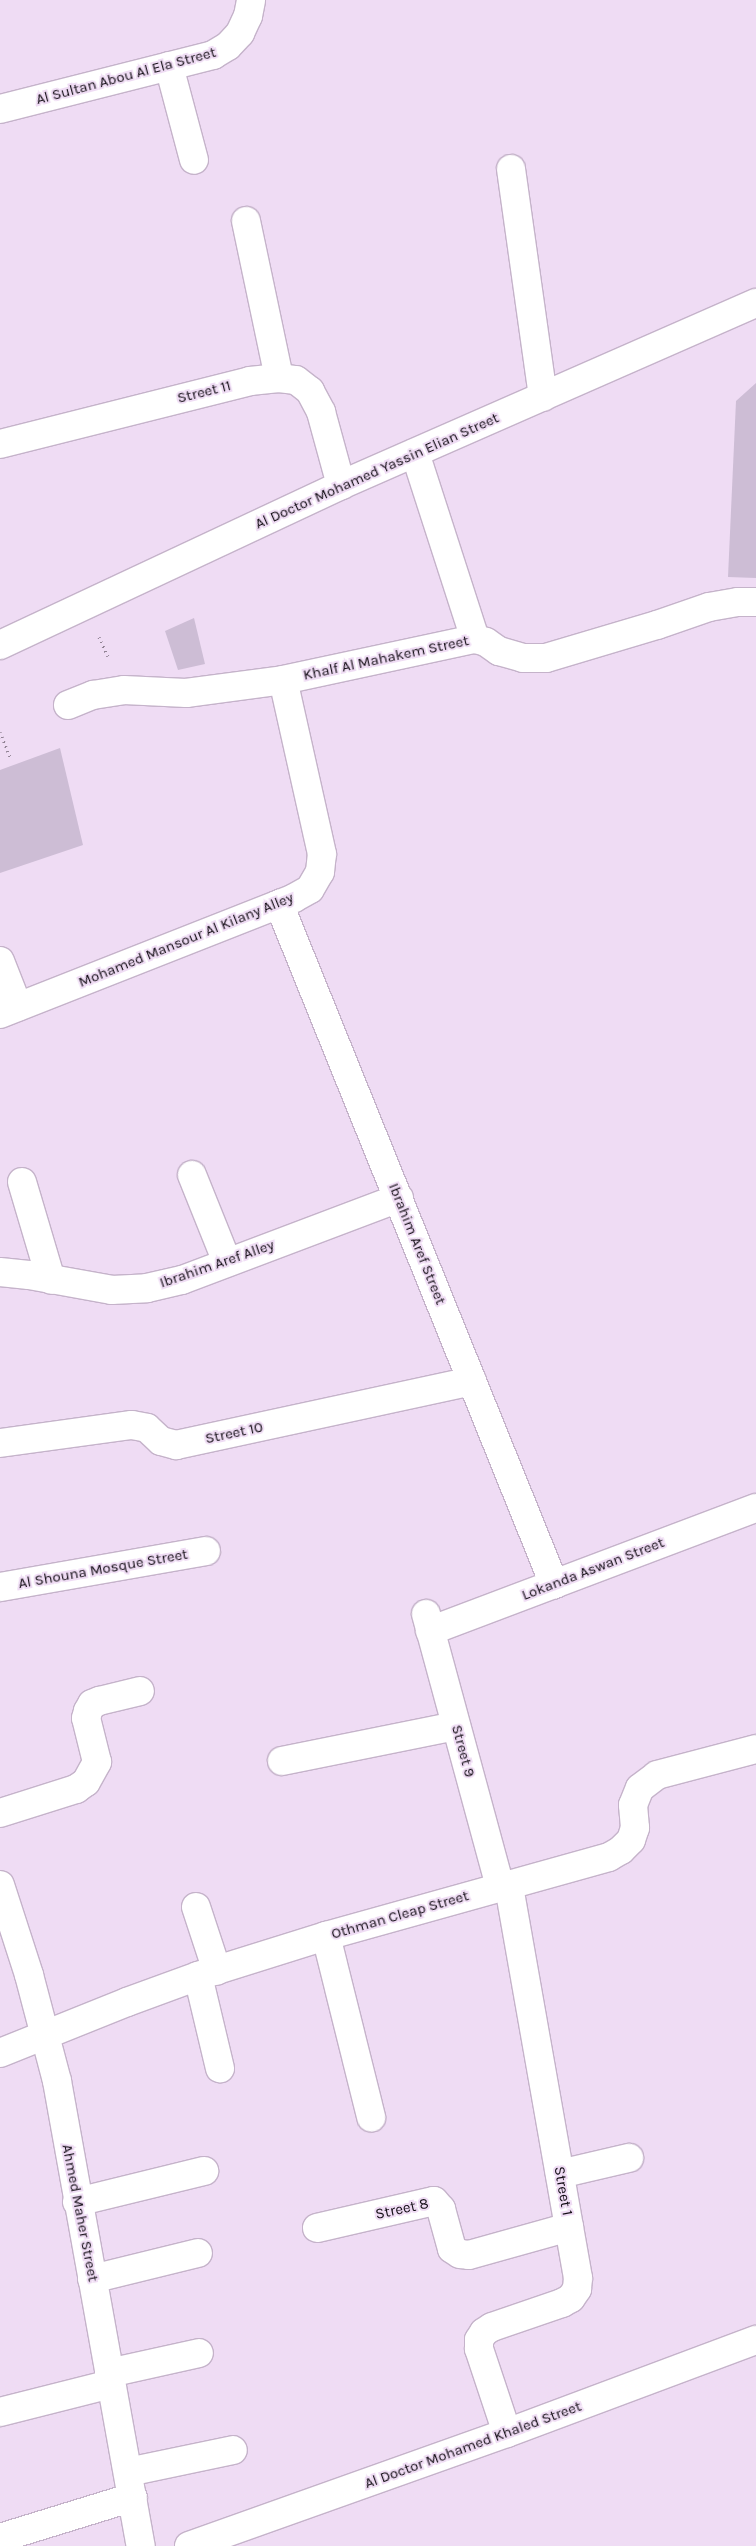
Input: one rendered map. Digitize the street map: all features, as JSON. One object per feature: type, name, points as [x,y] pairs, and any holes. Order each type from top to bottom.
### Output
[{"type":"street","name":"Al Sultan Abou Al Ela Street","points":[[0,109],[213,55],[228,46],[240,32],[248,16],[251,0]]},
{"type":"street","points":[[169,66],[194,160]]},
{"type":"street","points":[[511,169],[543,397]]},
{"type":"street","points":[[246,221],[279,378]]},
{"type":"street","name":"Al Doctor Mohamed Yassin Elian Street","points":[[0,645],[341,485],[756,303]]},
{"type":"street","name":"Street 11","points":[[0,444],[250,381],[279,378],[296,380],[310,391],[321,412],[341,485]]},
{"type":"street","points":[[415,453],[475,639]]},
{"type":"street","name":"Khalf Al Mahakem Street","points":[[68,706],[93,695],[124,690],[186,693],[283,680],[475,639],[486,642],[499,651],[523,658],[546,658],[657,625],[709,607],[738,602],[756,602]]},
{"type":"street","name":"Mohamed Mansour Al Kilany Alley","points":[[9,1011],[279,904],[310,889],[320,872],[322,854],[283,680]]},
{"type":"street","name":"Ibrahim Aref Street","points":[[279,904],[554,1584]]},
{"type":"street","points":[[0,961],[9,1011]]},
{"type":"street","points":[[192,1175],[227,1262]]},
{"type":"street","points":[[22,1182],[51,1280]]},
{"type":"street","name":"Ibrahim Aref Alley","points":[[0,1272],[112,1290],[147,1288],[182,1280],[399,1198]]},
{"type":"street","name":"Street 10","points":[[0,1443],[132,1424],[147,1428],[161,1441],[176,1445],[472,1381]]},
{"type":"street","name":"Lokanda Aswan Street","points":[[428,1622],[554,1584],[756,1508]]},
{"type":"street","name":"Al Shouna Mosque Street","points":[[0,1587],[206,1551]]},
{"type":"street","name":"Street 9","points":[[428,1622],[456,1726],[504,1886]]},
{"type":"street","points":[[0,1813],[76,1789],[86,1782],[97,1762],[86,1718],[92,1704],[140,1691]]},
{"type":"street","points":[[282,1761],[456,1726]]},
{"type":"street","name":"Othman Cleap Street","points":[[0,2053],[44,2034],[207,1974],[326,1936],[609,1856],[621,1850],[631,1840],[634,1828],[633,1805],[640,1788],[656,1775],[756,1749]]},
{"type":"street","name":"Ahmed Maher Street","points":[[0,1885],[10,1945],[44,2034],[57,2081],[77,2202],[141,2546]]},
{"type":"street","name":"Street 1","points":[[504,1886],[560,2174],[578,2278],[577,2289],[571,2298],[562,2304],[492,2327],[484,2332],[479,2340],[479,2348],[507,2434]]},
{"type":"street","points":[[196,1907],[220,2068]]},
{"type":"street","points":[[326,1936],[371,2117]]},
{"type":"street","points":[[560,2174],[629,2158]]},
{"type":"street","points":[[77,2202],[204,2171]]},
{"type":"street","name":"Street 8","points":[[316,2228],[434,2202],[441,2209],[452,2249],[460,2254],[469,2255],[569,2227]]},
{"type":"street","points":[[92,2279],[198,2253]]},
{"type":"street","name":"Al Doctor Mohamed Khaled Street","points":[[189,2546],[507,2434],[756,2340]]},
{"type":"street","points":[[0,2412],[199,2353]]},
{"type":"street","points":[[0,2538],[130,2484],[233,2450]]},
{"type":"path","points":[[84,605],[124,690]]},
{"type":"path","points":[[0,732],[10,757]]},
{"type":"building","points":[[756,383],[756,578],[728,577],[736,401]]},
{"type":"building","points":[[194,618],[205,664],[178,670],[165,631]]},
{"type":"building","points":[[60,748],[83,845],[0,873],[0,770]]}]
